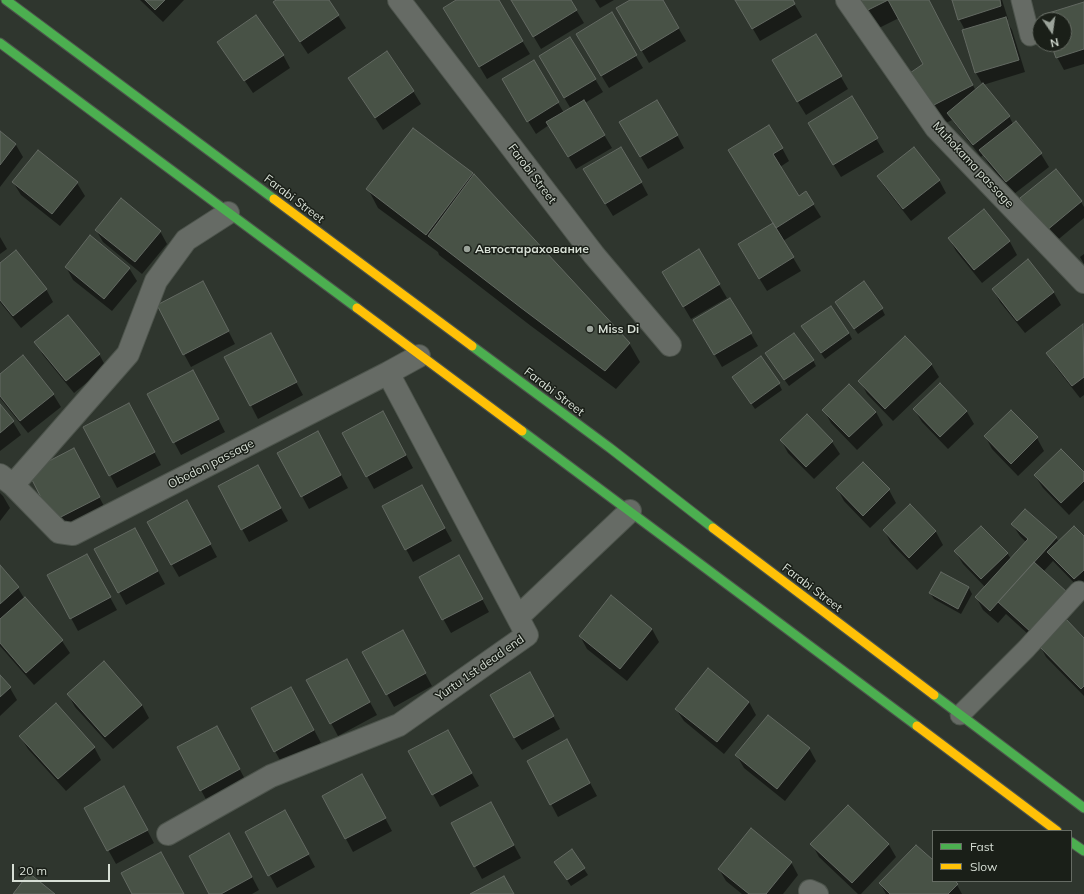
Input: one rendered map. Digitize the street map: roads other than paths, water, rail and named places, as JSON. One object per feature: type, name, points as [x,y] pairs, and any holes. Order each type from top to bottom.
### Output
[{"type":"main road","name":"Farabi Street","points":[[6,0],[604,443],[684,507],[1084,808]]},
{"type":"main road","points":[[0,43],[1056,830]]},
{"type":"main road","points":[[1072,843],[1084,851]]},
{"type":"street","name":"Farobi Street","points":[[399,0],[594,255],[670,345]]},
{"type":"street","name":"Muhokama passage","points":[[847,0],[936,128],[1084,282]]},
{"type":"street","name":"Obodon passage","points":[[228,213],[186,240],[156,281],[128,354],[7,480],[59,532],[73,534],[419,356]]},
{"type":"street","name":"Yurtu 1st dead end","points":[[168,834],[271,776],[399,725],[528,635],[388,373]]},
{"type":"street","points":[[518,617],[630,512]]},
{"type":"lane","points":[[1020,0],[1030,36]]},
{"type":"lane","points":[[960,715],[1026,649],[1079,591]]},
{"type":"place","name":"Автостарахование","points":[[467,249]]},
{"type":"place","name":"Miss Di","points":[[590,329]]}]
